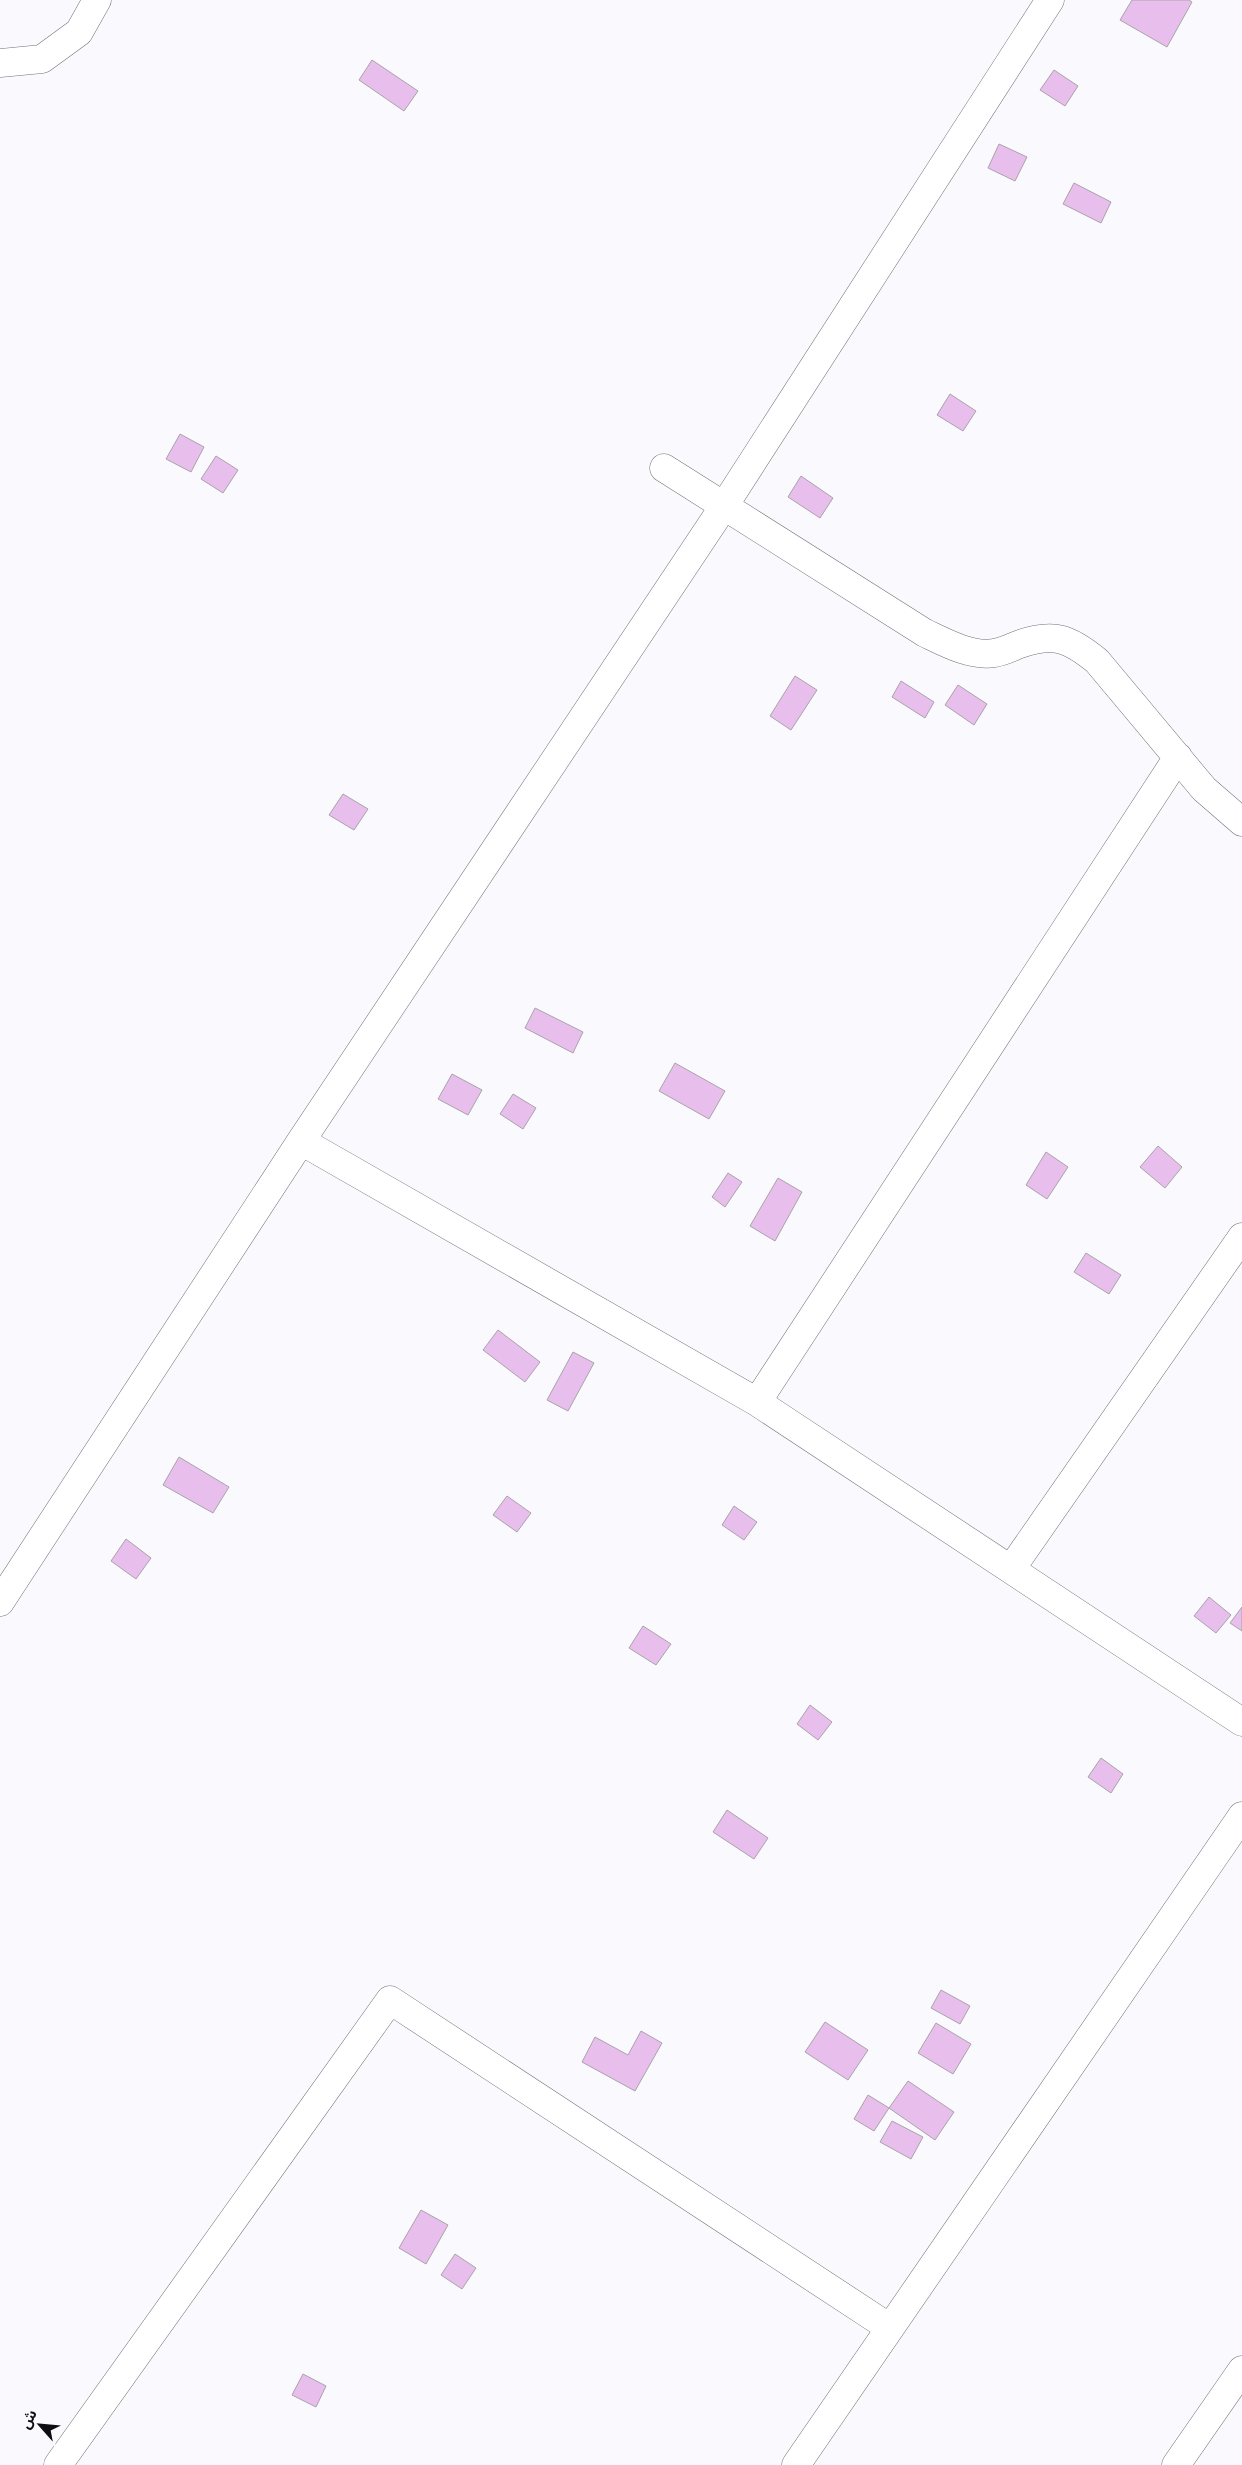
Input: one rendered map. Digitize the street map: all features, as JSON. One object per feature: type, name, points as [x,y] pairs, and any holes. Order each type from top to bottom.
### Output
[{"type":"street","points":[[0,63],[42,59],[79,32],[97,0]]},
{"type":"street","points":[[0,1602],[301,1142],[724,506],[1050,0]]},
{"type":"street","points":[[664,468],[925,633],[959,649],[994,654],[1033,640],[1055,637],[1077,645],[1097,661],[1204,789],[1242,822]]},
{"type":"street","points":[[757,1402],[1178,757]]},
{"type":"street","points":[[301,1142],[757,1402],[1242,1722]]},
{"type":"street","points":[[1011,1569],[1242,1237]]},
{"type":"street","points":[[796,2465],[1242,1816]]},
{"type":"street","points":[[58,2465],[390,2000],[890,2328]]},
{"type":"street","points":[[1176,2465],[1242,2370]]},
{"type":"building","points":[[1132,0],[1189,0],[1192,2],[1167,47],[1120,20]]},
{"type":"building","points":[[372,60],[418,91],[404,111],[359,80]]},
{"type":"building","points":[[1054,70],[1078,86],[1065,106],[1040,90]]},
{"type":"building","points":[[999,144],[1027,157],[1015,181],[988,168]]},
{"type":"building","points":[[1074,183],[1111,202],[1101,223],[1063,204]]},
{"type":"building","points":[[950,394],[976,411],[963,431],[937,415]]},
{"type":"building","points":[[180,434],[204,447],[191,472],[166,459]]},
{"type":"building","points":[[216,456],[238,470],[223,493],[201,479]]},
{"type":"building","points":[[801,476],[833,498],[820,518],[788,497]]},
{"type":"building","points":[[795,676],[817,690],[791,730],[770,716]]},
{"type":"building","points":[[901,681],[934,702],[925,718],[892,697]]},
{"type":"building","points":[[958,685],[987,704],[974,725],[945,705]]},
{"type":"building","points":[[343,794],[368,809],[354,830],[329,815]]},
{"type":"building","points":[[535,1008],[583,1032],[573,1053],[525,1028]]},
{"type":"building","points":[[675,1063],[725,1091],[709,1119],[659,1091]]},
{"type":"building","points":[[452,1074],[482,1090],[468,1115],[438,1099]]},
{"type":"building","points":[[513,1094],[536,1108],[523,1129],[500,1114]]},
{"type":"building","points":[[1158,1146],[1182,1167],[1165,1188],[1140,1167]]},
{"type":"building","points":[[1046,1152],[1068,1167],[1047,1199],[1026,1185]]},
{"type":"building","points":[[728,1173],[742,1182],[725,1207],[712,1197]]},
{"type":"building","points":[[778,1178],[802,1192],[775,1241],[750,1226]]},
{"type":"building","points":[[1086,1253],[1121,1275],[1109,1294],[1074,1272]]},
{"type":"building","points":[[498,1330],[540,1362],[525,1382],[483,1350]]},
{"type":"building","points":[[573,1352],[594,1363],[568,1411],[547,1400]]},
{"type":"building","points":[[179,1457],[229,1487],[213,1513],[163,1485]]},
{"type":"building","points":[[507,1496],[531,1513],[517,1532],[493,1515]]},
{"type":"building","points":[[734,1506],[757,1522],[744,1540],[722,1525]]},
{"type":"building","points":[[126,1539],[151,1558],[136,1579],[111,1561]]},
{"type":"building","points":[[1209,1597],[1231,1615],[1216,1633],[1194,1616]]},
{"type":"building","points":[[1242,1607],[1242,1631],[1230,1623]]},
{"type":"building","points":[[643,1626],[671,1644],[656,1665],[629,1648]]},
{"type":"building","points":[[810,1705],[832,1722],[818,1740],[797,1724]]},
{"type":"building","points":[[1101,1758],[1123,1774],[1111,1793],[1088,1777]]},
{"type":"building","points":[[727,1810],[768,1838],[754,1859],[713,1832]]},
{"type":"building","points":[[941,1990],[970,2006],[960,2024],[931,2008]]},
{"type":"building","points":[[825,2022],[868,2050],[848,2080],[805,2052]]},
{"type":"building","points":[[936,2023],[971,2044],[953,2074],[918,2053]]},
{"type":"building","points":[[641,2031],[662,2043],[635,2091],[582,2062],[595,2037],[628,2055]]},
{"type":"building","points":[[908,2081],[954,2112],[935,2140],[889,2108]]},
{"type":"building","points":[[868,2095],[889,2108],[874,2131],[854,2119]]},
{"type":"building","points":[[892,2121],[923,2137],[911,2159],[880,2142]]},
{"type":"building","points":[[421,2210],[448,2225],[426,2264],[399,2248]]},
{"type":"building","points":[[455,2254],[476,2268],[462,2289],[441,2275]]},
{"type":"building","points":[[303,2374],[326,2386],[316,2407],[292,2395]]}]
